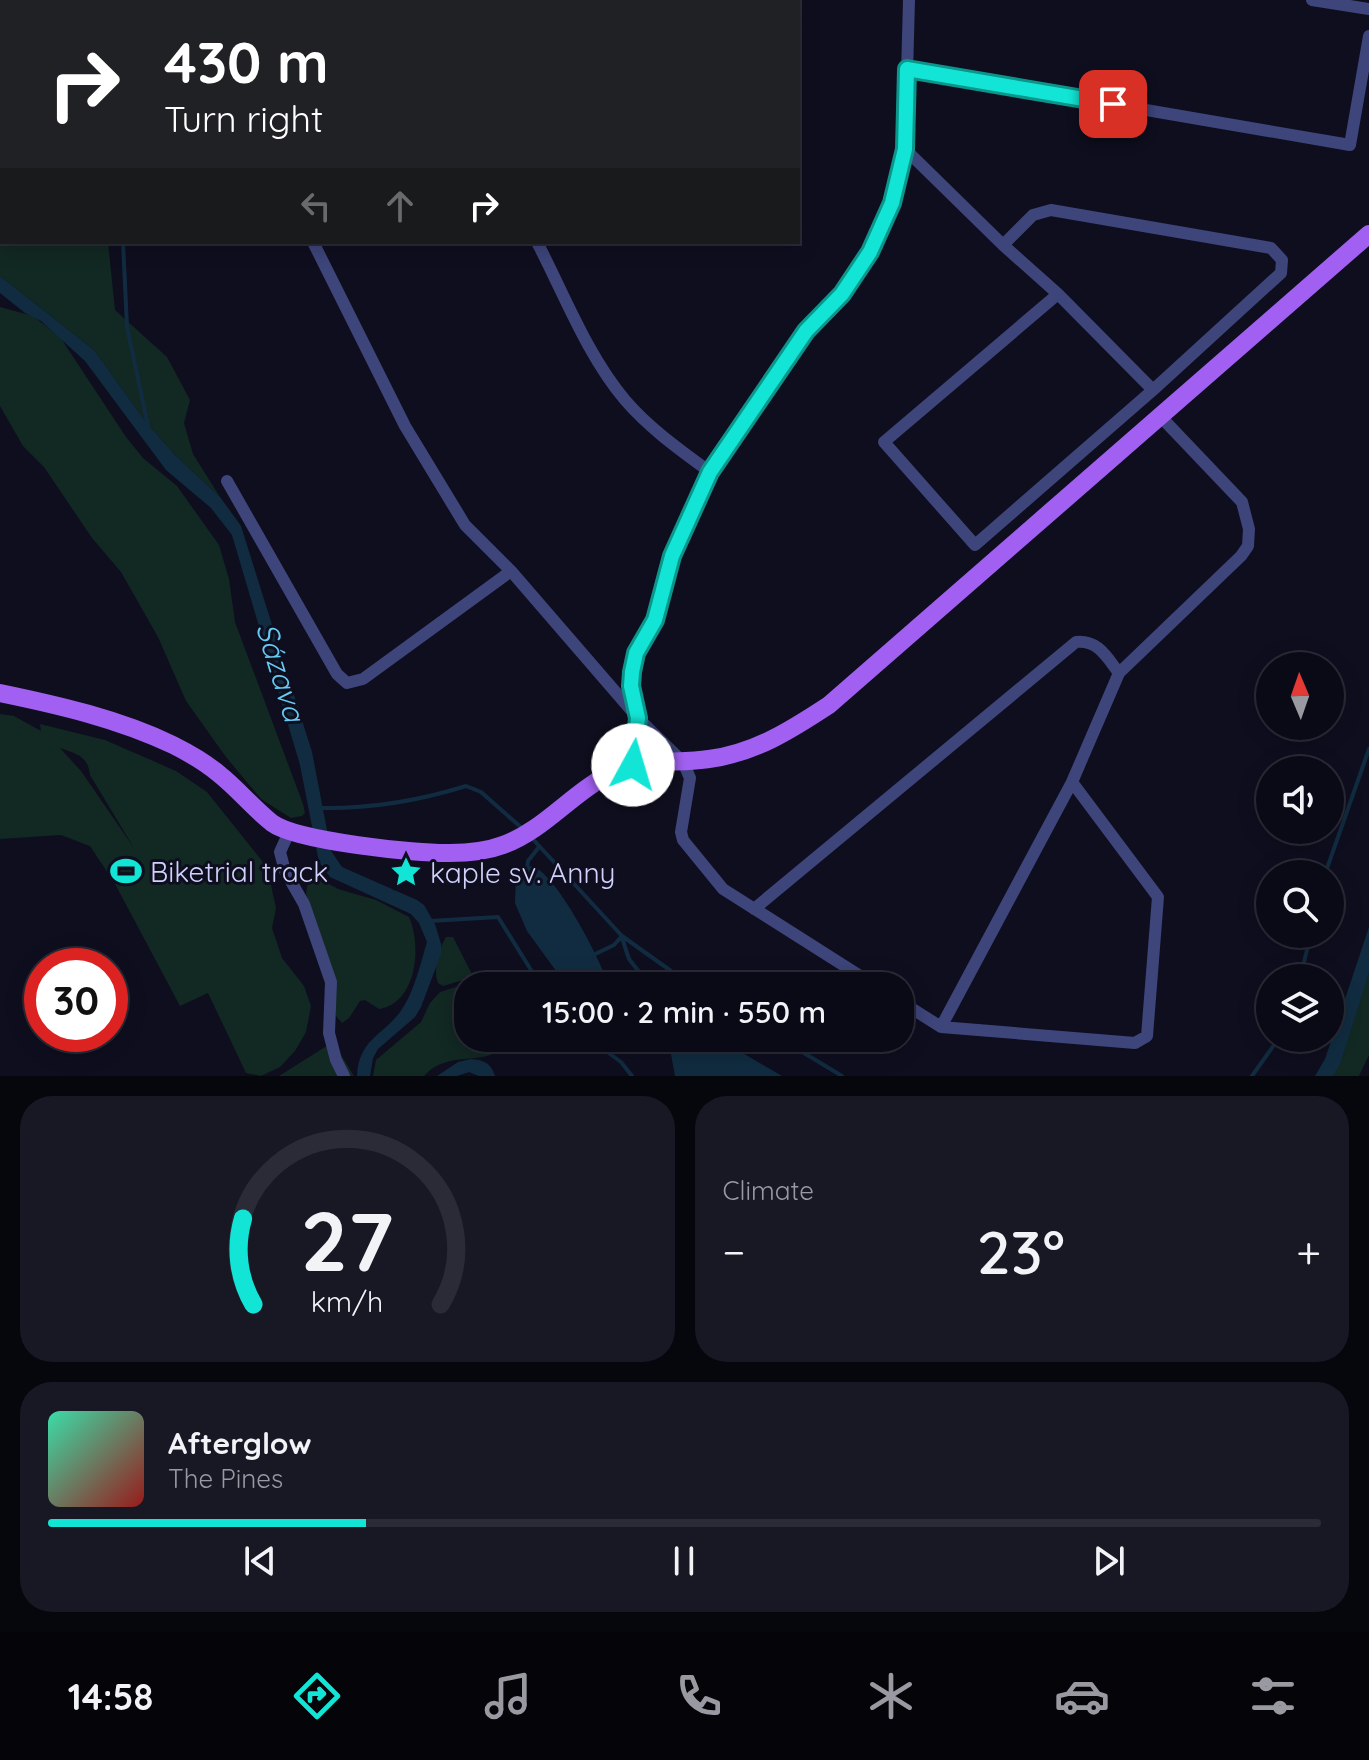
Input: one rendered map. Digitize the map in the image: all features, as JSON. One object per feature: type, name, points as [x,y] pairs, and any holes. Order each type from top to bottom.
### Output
[{"type":"main road","points":[[0,693],[125,725],[171,744],[219,773],[273,824],[289,832],[331,840],[449,853],[480,851],[504,845],[614,772],[633,765],[683,762],[748,750],[770,741],[829,705],[1369,234]]},
{"type":"street","points":[[633,765],[638,718],[631,686],[636,653],[655,620],[672,556],[710,472],[806,331],[842,294],[870,252],[892,203],[905,149],[909,0]]},
{"type":"street","points":[[1312,0],[1369,9]]},
{"type":"street","points":[[907,69],[1350,145],[1369,36]]},
{"type":"street","points":[[905,149],[1058,294],[1153,390]]},
{"type":"street","points":[[1003,245],[1033,215],[1051,210],[1271,248],[1282,260],[1281,273],[1153,390],[975,545],[884,442],[1058,294]]},
{"type":"street","points":[[314,244],[413,438],[465,525],[511,571],[638,718],[683,762],[690,778],[681,832],[683,840],[723,889],[854,972]]},
{"type":"street","points":[[538,244],[597,359],[624,400],[657,432],[710,472]]},
{"type":"street","points":[[941,1027],[1072,782],[1119,673],[1248,546],[1249,529],[1242,502],[1161,417]]},
{"type":"street","points":[[227,481],[337,674],[347,683],[363,679],[511,571]]},
{"type":"street","points":[[754,909],[1076,642],[1096,644],[1119,673]]},
{"type":"street","points":[[914,1010],[941,1027],[1135,1043],[1147,1036],[1158,897],[1072,782]]},
{"type":"street","points":[[289,832],[280,852],[285,871],[304,904],[331,982],[329,1033],[341,1076]]},
{"type":"green space","points":[[0,244],[108,244],[115,310],[167,357],[190,400],[184,423],[193,454],[220,497],[176,456],[146,422],[94,350],[0,276]]},
{"type":"green space","points":[[0,307],[33,316],[60,337],[126,437],[143,458],[177,486],[219,545],[229,579],[235,622],[303,804],[305,813],[302,816],[291,818],[261,799],[226,757],[186,701],[158,637],[121,572],[92,538],[44,467],[23,446],[0,406]]},
{"type":"green space","points":[[0,714],[14,716],[41,731],[40,724],[105,740],[176,771],[207,792],[267,867],[276,908],[272,928],[282,958],[304,986],[311,1006],[306,1032],[295,1051],[280,1067],[261,1076],[246,1073],[208,993],[180,1006],[114,882],[90,846],[61,835],[0,839]],"holes":[[[60,748],[81,757],[87,764],[90,775],[134,848],[81,771]]]},
{"type":"green space","points":[[316,877],[338,889],[376,900],[409,917],[415,943],[413,972],[402,996],[392,1005],[379,1009],[365,1000],[360,1001],[342,1023],[336,1016],[318,929],[306,894],[308,881]]},
{"type":"green space","points":[[446,937],[453,937],[471,972],[454,972],[454,983],[443,986],[438,983],[437,960]]},
{"type":"green space","points":[[1369,973],[1369,1055],[1359,1076],[1333,1076],[1344,1052]]},
{"type":"green space","points":[[454,988],[454,1052],[497,1052],[444,1063],[424,1076],[373,1076],[376,1060],[421,1022],[430,1003],[440,992]]},
{"type":"green space","points":[[333,1042],[354,1076],[279,1076]]},
{"type":"water","name":"Sázava","points":[[0,276],[94,350],[146,422],[176,456],[220,497],[241,526],[312,752],[331,851],[342,867],[417,900],[424,905],[435,924],[441,954],[421,1007],[415,1017],[378,1049],[370,1076],[357,1076],[359,1063],[368,1044],[397,1016],[411,991],[427,942],[419,923],[411,914],[330,877],[319,862],[300,765],[232,535],[211,508],[166,470],[85,361],[41,321],[25,313],[0,293]]},
{"type":"water","points":[[524,865],[536,868],[545,875],[567,904],[603,972],[557,972],[527,931],[515,903],[516,875]]},
{"type":"water","points":[[1369,927],[1369,973],[1344,1051],[1344,1002]]},
{"type":"water","points":[[671,1052],[741,1052],[782,1076],[675,1076]]},
{"type":"water","points":[[1327,1052],[1344,1052],[1333,1076],[1315,1076]]},
{"type":"water","points":[[471,1059],[486,1063],[495,1076],[479,1076],[469,1072],[457,1076],[437,1076],[458,1062]]},
{"type":"waterway","points":[[123,244],[127,327],[148,426]]},
{"type":"waterway","points":[[1330,860],[1369,749]]},
{"type":"waterway","points":[[319,808],[394,803],[466,786],[481,792],[524,830]]},
{"type":"waterway","points":[[530,836],[622,936],[672,972]]},
{"type":"waterway","points":[[527,869],[528,861],[539,847]]},
{"type":"waterway","points":[[430,921],[498,917],[532,972]]},
{"type":"waterway","points":[[591,956],[614,945],[622,936]]},
{"type":"waterway","points":[[622,938],[629,959],[639,972]]},
{"type":"waterway","points":[[1304,964],[1308,948]]},
{"type":"waterway","points":[[607,1052],[632,1076]]},
{"type":"waterway","points":[[802,1052],[842,1076]]},
{"type":"waterway","points":[[1252,1076],[1269,1052]]},
{"type":"place","name":"Biketrial track","points":[[126,871]]},
{"type":"place","name":"kaple sv. Anny","points":[[406,872]]},
{"type":"route","points":[[633,765],[638,718],[631,686],[632,672],[636,653],[655,620],[672,556],[710,472],[806,331],[842,294],[870,252],[892,203],[905,149],[907,69],[1113,104]]}]
